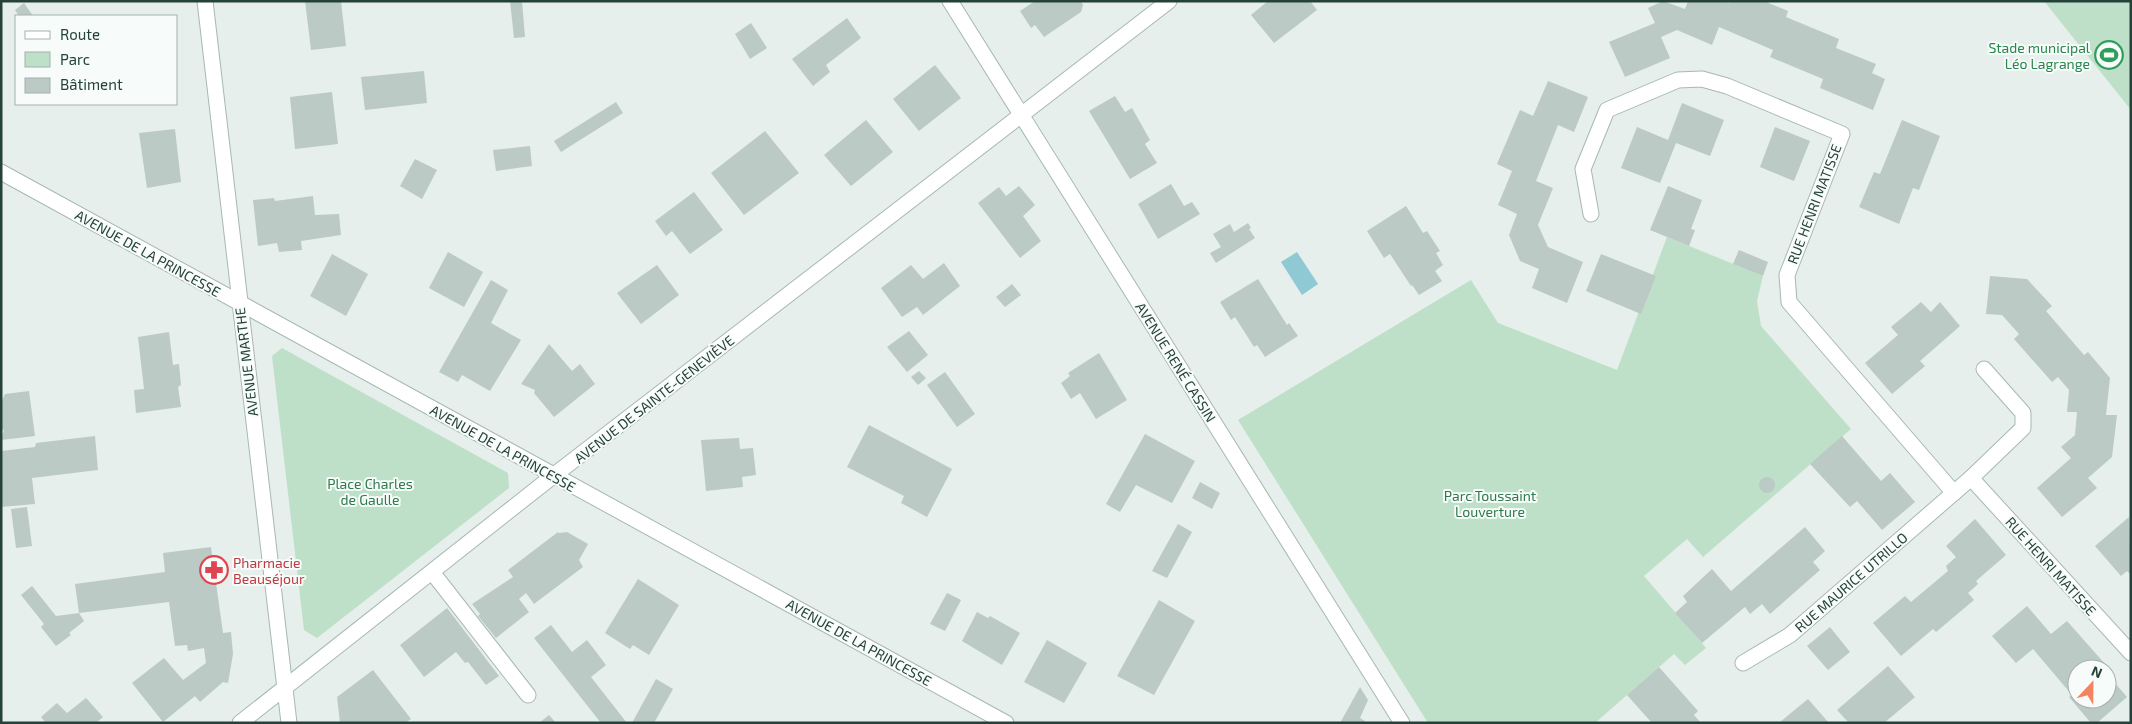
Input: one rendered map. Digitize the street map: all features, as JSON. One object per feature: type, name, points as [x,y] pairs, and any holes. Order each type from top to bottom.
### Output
[{"type":"street","name":"AVENUE MARTHE","points":[[205,1],[289,723]]},
{"type":"street","name":"AVENUE RENÉ CASSIN","points":[[950,1],[1402,723]]},
{"type":"street","name":"AVENUE DE SAINTE-GENEVIÈVE","points":[[240,723],[553,476],[1170,1]]},
{"type":"street","name":"RUE HENRI MATISSE","points":[[1591,214],[1582,170],[1606,110],[1678,80],[1702,79],[1727,86],[1842,134],[1787,275],[1789,302],[1954,493]]},
{"type":"street","name":"AVENUE DE LA PRINCESSE","points":[[1,172],[1006,723]]},
{"type":"street","points":[[1954,493],[2024,428],[2023,413],[1984,370]]},
{"type":"street","name":"RUE HENRI MATISSE","points":[[1971,478],[2131,653]]},
{"type":"street","name":"RUE MAURICE UTRILLO","points":[[1743,663],[1790,635],[1954,493]]},
{"type":"street","points":[[432,572],[528,695]]},
{"type":"green space","name":"Stade municipal Léo Lagrange","points":[[2044,1],[2131,1],[2131,110]]},
{"type":"green space","name":"Parc Toussaint Louverture","points":[[1667,237],[1763,276],[1757,301],[1761,326],[1851,429],[1703,557],[1687,539],[1644,576],[1706,648],[1685,665],[1674,654],[1595,723],[1428,723],[1238,420],[1471,280],[1498,323],[1617,370]]},
{"type":"green space","name":"Place Charles de Gaulle","points":[[282,348],[508,473],[509,488],[317,638],[304,630],[272,356]]},
{"type":"water","points":[[1297,252],[1318,284],[1302,295],[1281,262]]},
{"type":"building","points":[[305,1],[341,1],[346,46],[311,50]]},
{"type":"building","points":[[510,1],[522,1],[525,37],[514,38]]},
{"type":"building","points":[[1035,1],[1081,1],[1083,5],[1081,12],[1044,37],[1035,25],[1031,28],[1020,11]]},
{"type":"building","points":[[1268,1],[1310,1],[1317,10],[1274,43],[1251,15]]},
{"type":"building","points":[[1663,1],[1685,9],[1688,1],[1724,1],[1729,3],[1729,1],[1764,1],[1788,11],[1786,17],[1839,39],[1836,48],[1876,64],[1872,73],[1885,79],[1873,110],[1820,88],[1823,79],[1770,57],[1773,50],[1719,27],[1712,45],[1677,30],[1661,37],[1670,58],[1625,77],[1609,42],[1655,23],[1648,8]]},
{"type":"building","points":[[24,3],[32,15],[18,15],[15,10]]},
{"type":"building","points":[[847,18],[861,38],[826,65],[830,72],[813,86],[792,59]]},
{"type":"building","points":[[751,23],[767,48],[750,59],[735,34]]},
{"type":"building","points":[[935,65],[961,98],[919,131],[893,99]]},
{"type":"building","points":[[424,71],[427,103],[365,110],[361,77]]},
{"type":"building","points":[[1548,81],[1588,97],[1574,132],[1558,125],[1536,181],[1553,188],[1538,225],[1548,247],[1583,262],[1567,303],[1532,288],[1539,269],[1520,261],[1509,235],[1517,214],[1498,205],[1512,171],[1497,164],[1520,110],[1533,116]]},
{"type":"building","points":[[332,92],[338,144],[295,149],[290,97]]},
{"type":"building","points":[[1115,96],[1125,112],[1132,108],[1150,140],[1145,144],[1157,163],[1130,179],[1089,111]]},
{"type":"building","points":[[616,102],[623,113],[561,152],[554,141]]},
{"type":"building","points":[[1682,103],[1724,120],[1710,156],[1676,143],[1660,183],[1621,168],[1637,127],[1668,140]]},
{"type":"building","points":[[866,120],[893,152],[851,186],[824,155]]},
{"type":"building","points":[[1902,120],[1940,136],[1919,190],[1913,188],[1899,224],[1859,207],[1874,172],[1880,174]]},
{"type":"building","points":[[1775,127],[1810,141],[1794,181],[1760,167]]},
{"type":"building","points":[[175,129],[181,182],[147,188],[139,133]]},
{"type":"building","points":[[765,131],[799,173],[744,215],[711,173]]},
{"type":"building","points":[[530,146],[532,166],[496,171],[493,150]]},
{"type":"building","points":[[415,159],[437,170],[422,199],[400,186]]},
{"type":"building","points":[[1171,184],[1184,206],[1192,202],[1200,214],[1158,239],[1138,204]]},
{"type":"building","points":[[1019,186],[1035,205],[1023,216],[1041,241],[1020,258],[978,203],[999,187],[1006,196]]},
{"type":"building","points":[[1668,186],[1702,200],[1691,229],[1695,230],[1689,246],[1650,230]]},
{"type":"building","points":[[694,192],[723,230],[690,254],[672,231],[666,236],[655,221]]},
{"type":"building","points":[[313,196],[315,215],[339,214],[341,235],[301,241],[302,250],[279,252],[277,243],[258,246],[253,200],[274,198],[275,201]]},
{"type":"building","points":[[1406,206],[1423,233],[1427,231],[1440,251],[1436,253],[1443,265],[1435,271],[1442,281],[1419,295],[1390,254],[1384,258],[1367,231]]},
{"type":"building","points":[[1248,223],[1251,228],[1249,229],[1255,238],[1216,263],[1210,253],[1221,247],[1213,234],[1230,224],[1234,232]]},
{"type":"building","points":[[1739,250],[1768,262],[1763,276],[1733,264]]},
{"type":"building","points":[[448,252],[483,272],[464,307],[429,288]]},
{"type":"building","points":[[332,254],[368,274],[346,316],[310,296]]},
{"type":"building","points":[[1601,254],[1656,276],[1641,314],[1586,291]]},
{"type":"building","points":[[944,263],[960,286],[923,315],[917,307],[902,317],[881,288],[911,265],[923,279]]},
{"type":"building","points":[[657,265],[679,295],[641,324],[617,293]]},
{"type":"building","points":[[1990,276],[2027,279],[2052,306],[2046,311],[2084,355],[2088,352],[2110,378],[2106,415],[2117,415],[2112,457],[2088,478],[2097,488],[2062,517],[2037,488],[2071,458],[2061,447],[2075,435],[2077,412],[2067,412],[2069,390],[2058,377],[2052,382],[2014,339],[2019,334],[2002,315],[1986,314]]},
{"type":"building","points":[[1258,279],[1287,325],[1289,323],[1298,336],[1265,357],[1257,345],[1254,347],[1235,317],[1231,320],[1220,302]]},
{"type":"building","points":[[491,280],[508,290],[491,323],[521,340],[490,391],[462,375],[458,382],[439,372]]},
{"type":"building","points":[[1012,284],[1021,295],[1005,307],[996,297]]},
{"type":"building","points":[[1921,302],[1931,312],[1940,302],[1960,326],[1920,361],[1925,366],[1892,394],[1865,363],[1898,335],[1891,327]]},
{"type":"building","points":[[909,331],[928,355],[907,372],[887,347]]},
{"type":"building","points":[[169,332],[173,365],[179,364],[181,385],[178,387],[181,407],[136,413],[134,390],[144,389],[138,337]]},
{"type":"building","points":[[549,344],[572,371],[580,364],[595,384],[554,417],[534,393],[535,390],[521,384]]},
{"type":"building","points":[[1099,353],[1127,400],[1096,419],[1080,393],[1071,399],[1061,383],[1070,376],[1068,373]]},
{"type":"building","points":[[919,371],[926,378],[918,385],[911,377]]},
{"type":"building","points":[[945,372],[975,414],[957,427],[927,385]]},
{"type":"building","points":[[29,391],[35,436],[1,440],[4,430],[1,429],[1,403],[5,394]]},
{"type":"building","points":[[869,425],[952,469],[927,517],[901,503],[904,496],[847,467]]},
{"type":"building","points":[[1145,434],[1195,461],[1172,503],[1136,485],[1120,512],[1106,504]]},
{"type":"building","points":[[95,436],[98,470],[32,478],[35,504],[1,507],[1,451],[35,447],[36,443]]},
{"type":"building","points":[[1842,436],[1881,481],[1890,473],[1915,502],[1882,530],[1857,501],[1850,507],[1810,464]]},
{"type":"building","points":[[739,438],[740,449],[753,448],[756,475],[742,477],[743,487],[706,491],[701,440]]},
{"type":"building","points":[[1764,477],[1770,477],[1775,482],[1773,491],[1764,493],[1759,488],[1759,482]]},
{"type":"building","points":[[1200,482],[1220,493],[1212,509],[1192,498]]},
{"type":"building","points":[[27,507],[32,546],[16,548],[11,509]]},
{"type":"building","points":[[2129,517],[2131,575],[2127,571],[2121,576],[2095,546]]},
{"type":"building","points":[[1975,519],[2006,555],[1976,581],[1978,584],[1968,593],[1974,600],[1936,632],[1933,629],[1901,656],[1873,623],[1905,596],[1911,602],[1948,571],[1946,566],[1956,557],[1946,546]]},
{"type":"building","points":[[1178,524],[1192,532],[1167,578],[1152,571]]},
{"type":"building","points":[[1805,527],[1825,551],[1813,562],[1820,570],[1770,614],[1762,604],[1750,614],[1745,607],[1702,643],[1675,613],[1687,602],[1683,596],[1712,569],[1731,591]]},
{"type":"building","points":[[558,532],[567,532],[588,544],[579,560],[583,567],[534,604],[526,593],[519,599],[529,612],[496,638],[478,616],[480,614],[472,604],[513,577],[508,570]]},
{"type":"building","points":[[211,547],[223,633],[231,632],[233,654],[228,683],[223,682],[200,702],[195,696],[163,722],[132,683],[164,658],[183,680],[206,663],[204,648],[188,651],[187,645],[175,646],[169,602],[79,613],[75,584],[165,572],[163,553]]},
{"type":"building","points":[[638,579],[679,605],[649,655],[633,645],[630,649],[605,633]]},
{"type":"building","points":[[32,586],[56,616],[79,613],[84,621],[69,633],[71,635],[56,646],[41,627],[44,624],[21,595]]},
{"type":"building","points":[[947,593],[961,600],[945,631],[930,624]]},
{"type":"building","points":[[1159,600],[1195,621],[1154,695],[1117,676]]},
{"type":"building","points":[[2027,606],[2051,634],[2067,621],[2101,659],[2067,659],[2067,689],[2033,649],[2016,663],[1992,636]]},
{"type":"building","points":[[447,608],[499,676],[486,685],[468,662],[465,663],[456,652],[424,677],[400,645]]},
{"type":"building","points":[[977,612],[988,618],[990,616],[1020,633],[1002,665],[962,641]]},
{"type":"building","points":[[551,625],[572,652],[587,640],[606,665],[591,677],[627,723],[601,723],[534,638]]},
{"type":"building","points":[[1830,627],[1850,652],[1828,670],[1807,646]]},
{"type":"building","points":[[1047,640],[1087,663],[1064,703],[1024,682]]},
{"type":"building","points":[[1888,666],[1915,697],[1884,723],[1849,723],[1837,710]]},
{"type":"building","points":[[1659,667],[1698,711],[1694,715],[1701,723],[1652,723],[1627,695]]},
{"type":"building","points":[[373,670],[411,719],[405,723],[340,723],[337,697]]},
{"type":"building","points":[[656,679],[673,689],[654,723],[632,723]]},
{"type":"building","points":[[2117,686],[2127,697],[2117,706]]},
{"type":"building","points":[[1360,687],[1368,700],[1360,718],[1368,723],[1340,723]]},
{"type":"building","points":[[86,698],[103,717],[96,723],[46,723],[41,717],[57,703],[67,713]]},
{"type":"building","points":[[1808,699],[1829,723],[1779,723],[1786,717]]},
{"type":"building","points":[[2079,709],[2113,709],[2097,723],[2091,723]]},
{"type":"building","points":[[549,715],[556,723],[539,723]]},
{"type":"place","name":"Stade municipal Léo Lagrange","points":[[2109,55]]},
{"type":"place","name":"Pharmacie Beauséjour","points":[[214,570]]}]
